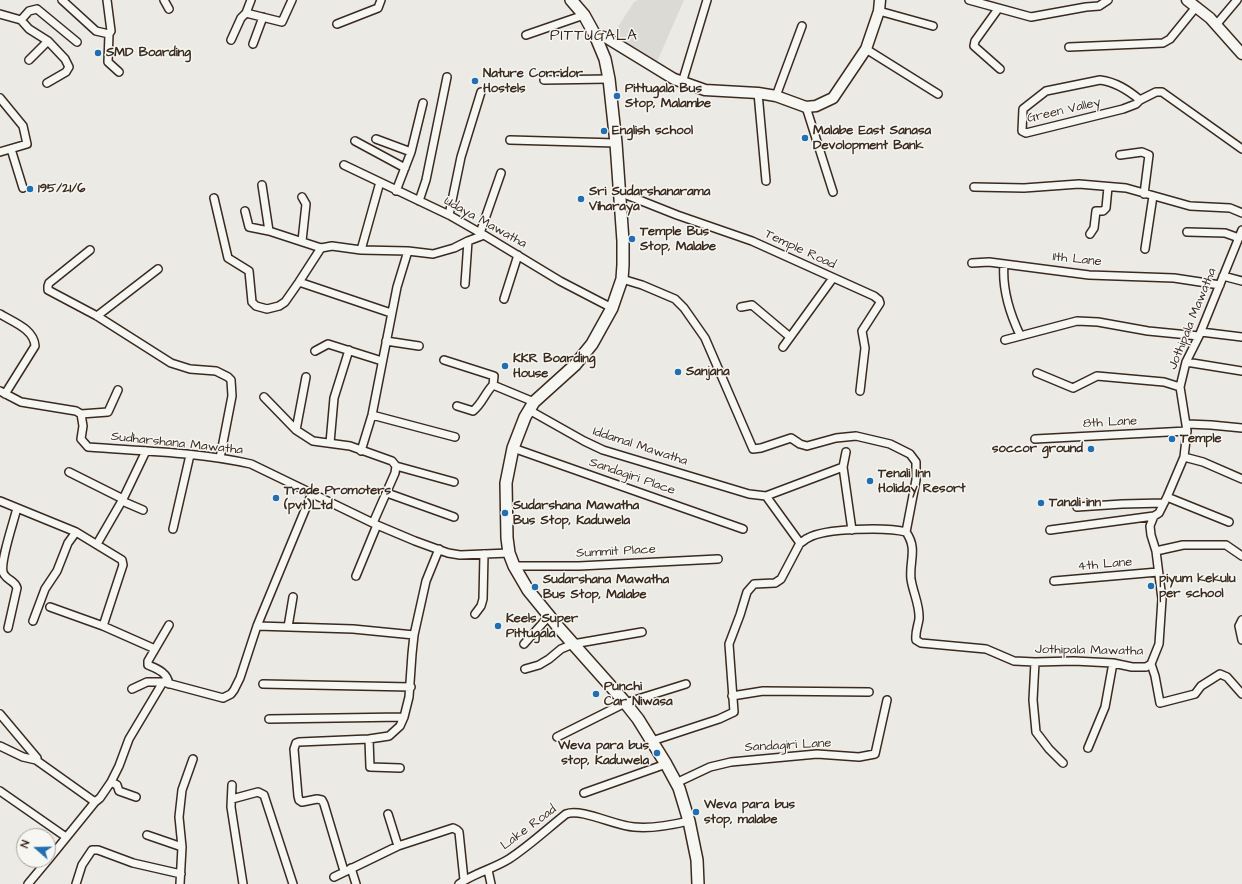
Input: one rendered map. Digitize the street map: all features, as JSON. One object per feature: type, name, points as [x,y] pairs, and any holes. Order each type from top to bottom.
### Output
[{"type":"main road","points":[[571,0],[584,15],[595,35],[605,59],[609,79],[616,143],[624,265],[622,279],[612,308],[592,344],[575,365],[532,406],[525,417],[513,448],[506,483],[506,532],[509,553],[525,586],[638,719],[666,764],[679,788],[689,821],[697,860],[698,884]]},
{"type":"main road","points":[[595,35],[607,38],[682,83],[706,90],[776,96],[806,107],[816,106],[833,98],[866,49],[879,11],[880,0]]},
{"type":"main road","points":[[1187,0],[1210,18],[1242,54]]},
{"type":"street","points":[[62,0],[96,31],[109,34]]},
{"type":"street","points":[[107,0],[111,30],[109,34],[108,62],[119,72]]},
{"type":"street","points":[[164,0],[169,9]]},
{"type":"street","points":[[231,40],[241,18],[246,13],[251,0]]},
{"type":"street","points":[[246,13],[282,22],[292,0]]},
{"type":"street","points":[[337,24],[378,8],[381,0]]},
{"type":"street","points":[[682,83],[707,0]]},
{"type":"street","points":[[969,0],[1031,17],[1099,6],[1108,0]]},
{"type":"street","points":[[1216,25],[1237,0]]},
{"type":"street","points":[[1069,47],[1163,43],[1170,40],[1196,7]]},
{"type":"street","points":[[21,20],[28,11],[37,9],[77,42]]},
{"type":"street","points":[[998,9],[975,42],[974,46],[1000,69]]},
{"type":"street","points":[[879,11],[933,26]]},
{"type":"street","points":[[0,14],[21,20],[29,29],[48,41],[65,59],[69,67],[66,72],[48,83]]},
{"type":"street","points":[[526,35],[584,15]]},
{"type":"street","points":[[253,44],[263,17]]},
{"type":"street","points":[[776,96],[802,26]]},
{"type":"street","points":[[29,60],[48,41]]},
{"type":"street","points":[[866,49],[938,94]]},
{"type":"street","points":[[419,201],[426,180],[447,77]]},
{"type":"street","points":[[544,80],[609,79]]},
{"type":"street","name":"Green Valley","points":[[1140,100],[1123,87],[1100,80],[1046,91],[1023,109],[1022,131],[1026,133],[1111,113],[1130,107],[1156,92],[1162,92],[1242,149]]},
{"type":"street","points":[[449,215],[461,157],[481,92]]},
{"type":"street","points":[[758,94],[766,181]]},
{"type":"street","points":[[0,98],[23,126],[27,144],[0,152]]},
{"type":"street","points":[[396,191],[411,152],[423,103]]},
{"type":"street","points":[[806,107],[833,192]]},
{"type":"street","points":[[376,139],[411,152]]},
{"type":"street","points":[[510,140],[616,143]]},
{"type":"street","points":[[355,141],[405,168]]},
{"type":"street","points":[[11,149],[23,188]]},
{"type":"street","points":[[1120,154],[1142,152],[1149,155],[1144,194]]},
{"type":"street","name":"Udaya Mawatha","points":[[344,165],[449,215],[560,281],[612,308]]},
{"type":"street","points":[[245,211],[249,227],[268,231],[321,248],[332,246],[361,250],[408,251],[433,254],[454,248],[482,234],[501,173]]},
{"type":"street","points":[[361,250],[380,182]]},
{"type":"street","points":[[974,187],[1024,188],[1079,184],[1126,188],[1190,206],[1230,208],[1242,213]]},
{"type":"street","points":[[262,185],[268,231]]},
{"type":"street","points":[[1090,234],[1094,228],[1096,211],[1104,211],[1106,208],[1108,187]]},
{"type":"street","name":"Temple Road","points":[[619,192],[677,215],[752,241],[879,300],[880,303],[862,331],[865,348],[860,391]]},
{"type":"street","points":[[1145,249],[1153,196]]},
{"type":"street","points":[[302,197],[306,204],[302,241]]},
{"type":"street","points":[[214,198],[228,258],[249,271],[252,302],[256,306],[267,309],[279,306],[285,302],[321,248]]},
{"type":"street","name":"Jothipala Mawatha","points":[[906,532],[911,538],[913,546],[911,578],[918,604],[919,618],[915,633],[916,640],[921,643],[986,650],[1014,661],[1074,661],[1112,663],[1132,667],[1146,667],[1151,664],[1159,644],[1162,599],[1156,551],[1151,536],[1150,526],[1154,516],[1159,513],[1166,500],[1184,457],[1187,428],[1180,386],[1186,362],[1200,334],[1223,276],[1240,240],[1242,230]]},
{"type":"street","points":[[1187,232],[1225,234],[1240,240]]},
{"type":"street","points":[[464,284],[468,241]]},
{"type":"street","points":[[90,250],[49,283],[48,290],[97,316],[171,363],[190,369],[216,371],[228,377],[231,380],[232,396],[220,458]]},
{"type":"street","points":[[361,451],[372,415],[397,287],[408,251]]},
{"type":"street","points":[[504,299],[518,255]]},
{"type":"street","name":"11th Lane","points":[[972,263],[989,262],[1089,275],[1174,278],[1220,285]]},
{"type":"street","points":[[1004,264],[1004,283],[1014,320],[1020,335]]},
{"type":"street","points":[[97,316],[158,269]]},
{"type":"street","points":[[1223,276],[1242,281]]},
{"type":"street","points":[[783,346],[833,278]]},
{"type":"street","points":[[622,279],[642,285],[675,300],[684,308],[704,338],[752,449],[761,448],[791,438],[800,444],[807,446],[836,438],[856,436],[890,444],[910,454],[916,462],[916,480],[906,532],[896,529],[828,532],[809,537],[800,543],[781,579],[775,583],[754,584],[747,592],[729,644],[734,712],[720,719],[652,741]]},
{"type":"street","points":[[299,282],[391,313]]},
{"type":"street","points":[[741,307],[752,305],[790,337]]},
{"type":"street","points":[[0,314],[28,332],[35,340],[35,346],[2,392],[21,402],[76,411],[81,414],[108,412],[118,390]]},
{"type":"street","points":[[1005,340],[1077,321],[1098,322],[1148,331],[1242,337]]},
{"type":"street","points":[[386,341],[419,346]]},
{"type":"street","points":[[315,351],[328,344],[382,361]]},
{"type":"street","points":[[330,443],[334,398],[348,350]]},
{"type":"street","points":[[444,360],[494,376],[493,385],[489,388],[477,408],[472,411],[457,406]]},
{"type":"street","points":[[1186,362],[1242,371]]},
{"type":"street","points":[[1037,373],[1073,388],[1097,376],[1164,382],[1180,386]]},
{"type":"street","points":[[296,430],[306,377]]},
{"type":"street","name":"Iddamal Mawatha","points":[[493,385],[532,406],[584,441],[603,450],[749,494],[766,496]]},
{"type":"street","points":[[264,396],[296,430],[313,441],[350,446],[392,461],[396,466],[454,482]]},
{"type":"street","name":"Sudharshana Mawatha","points":[[81,414],[83,426],[81,440],[88,447],[220,458],[251,464],[375,524],[415,541],[460,555],[509,553]]},
{"type":"street","points":[[372,415],[455,437]]},
{"type":"street","name":"8th Lane","points":[[1035,439],[1211,425],[1242,428]]},
{"type":"street","name":"Sandagiri Place","points":[[513,448],[742,529]]},
{"type":"street","points":[[97,544],[122,500],[146,452]]},
{"type":"street","points":[[846,452],[843,467],[852,530]]},
{"type":"street","points":[[173,529],[190,455]]},
{"type":"street","points":[[1184,457],[1203,462],[1242,479]]},
{"type":"street","points":[[356,576],[395,473],[396,466]]},
{"type":"street","points":[[800,543],[766,496],[843,467]]},
{"type":"street","points":[[69,472],[143,510]]},
{"type":"street","points":[[132,689],[147,682],[166,683],[223,698],[231,694],[240,678],[257,626],[312,493]]},
{"type":"street","points":[[387,493],[454,517]]},
{"type":"street","points":[[1077,507],[1166,500],[1229,522]]},
{"type":"street","points":[[0,501],[76,532],[122,560],[123,565],[103,626]]},
{"type":"street","points":[[8,628],[17,588],[16,584],[4,576],[2,570],[2,555],[17,508]]},
{"type":"street","points":[[1050,530],[1154,516]]},
{"type":"street","points":[[33,620],[45,589],[57,571],[68,543],[76,532]]},
{"type":"street","points":[[1156,551],[1183,545],[1226,545],[1242,556]]},
{"type":"street","points":[[344,871],[322,800],[316,799],[302,802],[299,800],[294,749],[296,743],[299,742],[369,739],[389,736],[400,726],[404,717],[411,687],[414,635],[426,581],[439,549]]},
{"type":"street","points":[[475,614],[481,606],[483,599],[484,554]]},
{"type":"street","name":"Summit Place","points":[[514,566],[579,566],[718,559]]},
{"type":"street","name":"4th Lane","points":[[1054,581],[1158,572]]},
{"type":"street","points":[[288,627],[293,597]]},
{"type":"street","points":[[50,607],[103,626],[155,649]]},
{"type":"street","points":[[524,644],[549,616]]},
{"type":"street","points":[[1242,620],[1239,626],[1242,640]]},
{"type":"street","points":[[56,850],[95,802],[100,798],[111,782],[120,766],[129,739],[166,683],[168,679],[163,672],[148,665],[148,661],[169,625]]},
{"type":"street","points":[[257,626],[354,629],[414,635]]},
{"type":"street","points":[[525,669],[549,660],[560,649],[573,644],[642,632]]},
{"type":"street","points":[[1035,662],[1033,700],[1036,732],[1048,749],[1063,763]]},
{"type":"street","points":[[1088,748],[1105,707],[1112,663]]},
{"type":"street","points":[[1151,664],[1160,703],[1195,694],[1201,686],[1220,674],[1227,677],[1242,694]]},
{"type":"street","points":[[263,684],[411,687]]},
{"type":"street","points":[[557,737],[625,703],[686,684]]},
{"type":"street","points":[[732,696],[763,691],[869,692]]},
{"type":"street","name":"Sandagiri Lane","points":[[676,783],[710,767],[731,762],[817,754],[858,757],[875,754],[887,700]]},
{"type":"street","points":[[0,714],[37,758],[36,760]]},
{"type":"street","points":[[269,719],[404,717]]},
{"type":"street","points":[[369,739],[370,767],[400,768]]},
{"type":"street","points":[[0,746],[23,757],[36,760],[95,802]]},
{"type":"street","points":[[180,884],[182,847],[179,817],[182,790],[193,759]]},
{"type":"street","points":[[584,793],[666,764]]},
{"type":"street","points":[[111,782],[118,784],[119,791],[136,797]]},
{"type":"street","points":[[232,785],[231,807],[243,884]]},
{"type":"street","points":[[0,792],[66,837]]},
{"type":"street","points":[[232,799],[258,792],[264,795],[293,884]]},
{"type":"street","name":"Lake Road","points":[[462,882],[473,875],[488,870],[509,859],[566,814],[571,812],[584,814],[635,828],[670,825],[689,821]]},
{"type":"street","points":[[388,814],[398,846]]},
{"type":"street","points":[[334,877],[398,846],[453,828],[459,832],[462,882]]},
{"type":"street","points":[[147,835],[182,847]]},
{"type":"street","points":[[76,884],[82,865],[92,850],[98,850],[133,863],[181,874]]},
{"type":"street","points":[[28,884],[41,868]]},
{"type":"street","points":[[351,868],[356,884]]},
{"type":"street","points":[[488,870],[491,884]]},
{"type":"shaded area","points":[[638,0],[684,0],[656,64],[642,53],[612,36],[634,2]]},
{"type":"place","name":"SMD Boarding","points":[[98,53]]},
{"type":"place","name":"Nature Corridor Hostels","points":[[475,81]]},
{"type":"place","name":"Pittugala Bus Stop, Malambe","points":[[617,96]]},
{"type":"place","name":"English school","points":[[604,131]]},
{"type":"place","name":"Malabe East Sanasa Devolopment Bank","points":[[805,138]]},
{"type":"place","name":"195/21/6","points":[[30,189]]},
{"type":"place","name":"Sri Sudarshanarama Viharaya","points":[[581,199]]},
{"type":"place","name":"Temple Bus Stop, Malabe","points":[[632,239]]},
{"type":"place","name":"KKR Boarding House","points":[[505,366]]},
{"type":"place","name":"Sanjana","points":[[678,372]]},
{"type":"place","name":"Temple","points":[[1172,439]]},
{"type":"place","name":"soccor ground","points":[[1091,449]]},
{"type":"place","name":"Tenali Inn Holiday Resort","points":[[870,481]]},
{"type":"place","name":"Trade Promoters (pvt)Ltd","points":[[276,498]]},
{"type":"place","name":"Tanali inn","points":[[1041,503]]},
{"type":"place","name":"Sudarshana Mawatha Bus Stop, Kaduwela","points":[[505,513]]},
{"type":"place","name":"piyum kekulu per school","points":[[1151,586]]},
{"type":"place","name":"Sudarshana Mawatha Bus Stop, Malabe","points":[[535,587]]},
{"type":"place","name":"Keels Super Pittugala","points":[[498,626]]},
{"type":"place","name":"Punchi Car Niwasa","points":[[596,694]]},
{"type":"place","name":"Weva para bus stop, Kaduwela","points":[[657,753]]},
{"type":"place","name":"Weva para bus stop, malabe","points":[[696,812]]},
{"type":"district","name":"PITTUGALA","points":[[594,37]]}]
